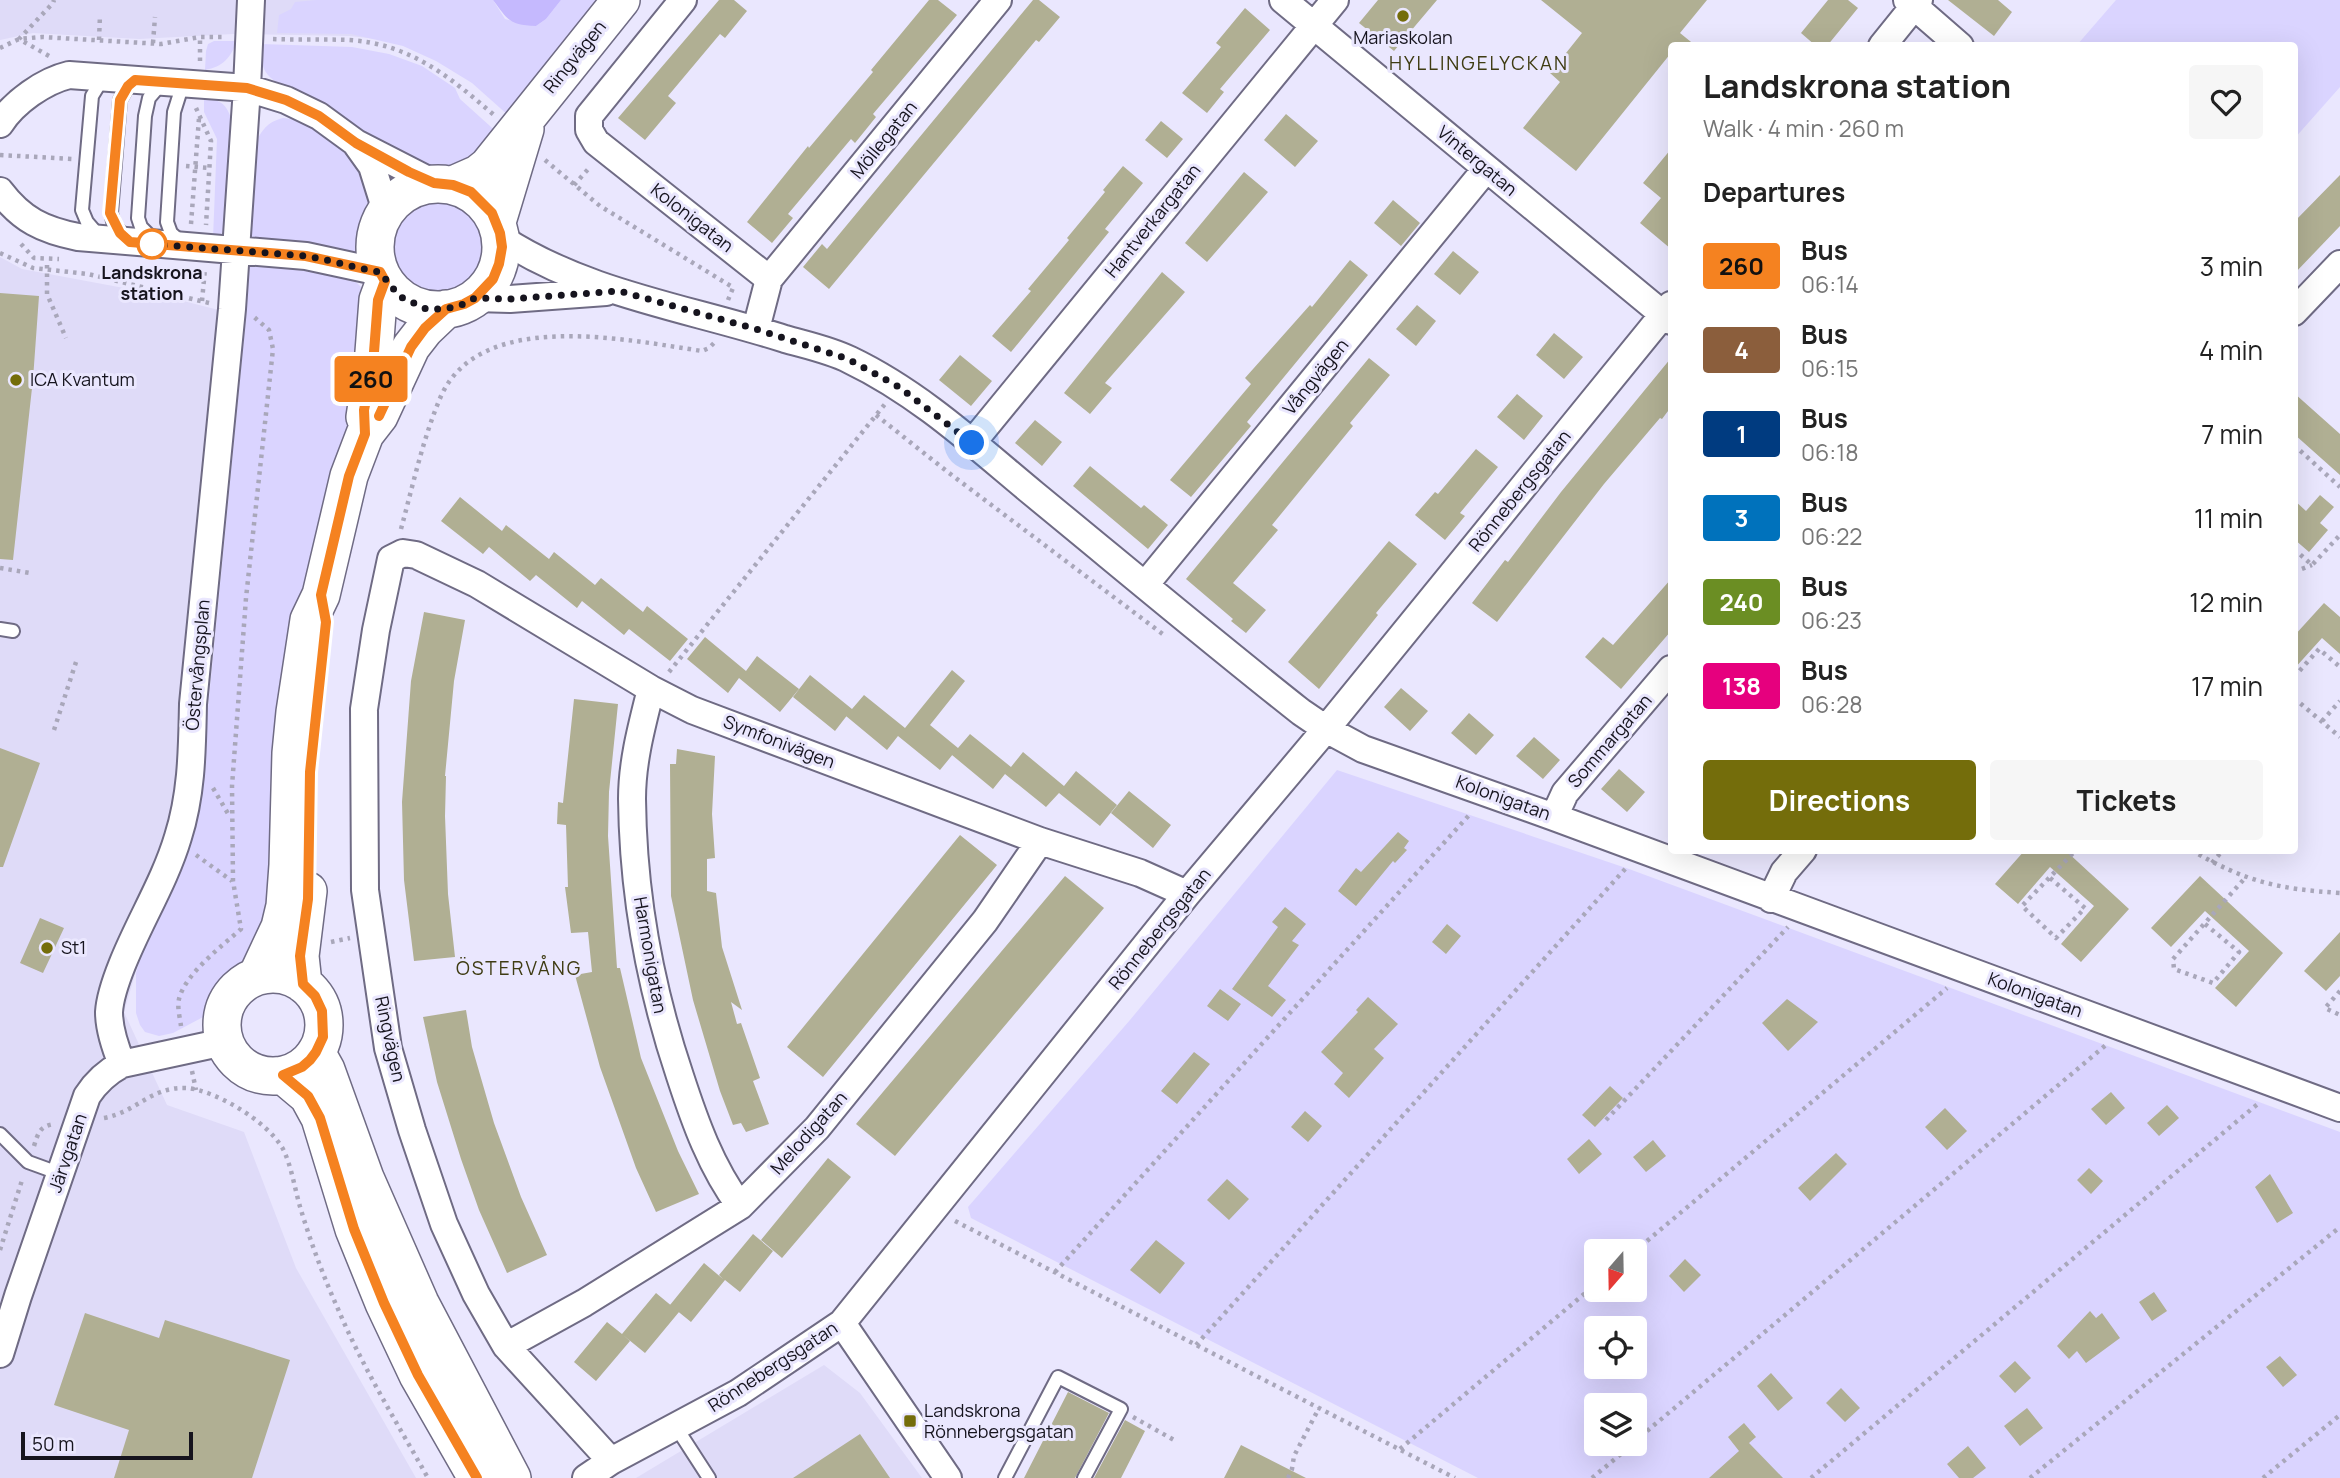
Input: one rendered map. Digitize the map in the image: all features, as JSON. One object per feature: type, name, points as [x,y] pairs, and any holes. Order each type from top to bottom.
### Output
[{"type":"main road","name":"Ringvägen","points":[[365,434],[364,410],[373,365],[378,300],[383,276],[375,251],[377,230],[386,211],[393,202],[412,189],[478,174],[488,166],[512,116],[621,0]]},
{"type":"main road","name":"Ringvägen","points":[[224,1042],[221,1024],[229,998],[241,985],[257,976],[280,926],[285,906],[295,712],[309,620],[321,595],[349,476],[365,434],[379,416],[411,347],[425,328],[488,286],[497,272],[501,256],[499,230],[512,116]]},
{"type":"main road","points":[[443,184],[479,198],[499,230]]},
{"type":"main road","points":[[383,276],[399,296],[416,306],[461,304]]},
{"type":"main road","name":"Ringvägen","points":[[303,984],[300,956],[308,899],[310,772],[326,622],[321,595]]},
{"type":"main road","points":[[224,1042],[235,1060],[252,1072],[262,1075],[283,1075],[302,1067],[316,1052],[323,1037],[322,1011],[315,996],[303,984],[281,975],[257,976]]},
{"type":"main road","points":[[316,1052],[326,1070],[365,1178],[419,1303],[512,1478]]},
{"type":"main road","points":[[283,1075],[308,1096],[320,1118],[354,1229],[384,1303],[418,1375],[477,1478]]},
{"type":"street","name":"Östervångsplan","points":[[122,1064],[114,1044],[111,1026],[109,1011],[112,996],[128,950],[177,841],[187,806],[193,704],[236,250],[251,0]]},
{"type":"street","name":"Kolonigatan","points":[[683,0],[589,116],[589,130],[596,142],[769,279]]},
{"type":"street","name":"Möllegatan","points":[[769,279],[998,0]]},
{"type":"street","name":"Vintergatan","points":[[1283,0],[1486,169],[1668,313]]},
{"type":"street","name":"Hantverkargatan","points":[[972,443],[1335,0]]},
{"type":"street","points":[[1885,42],[1914,2],[1956,42]]},
{"type":"street","points":[[0,124],[31,94],[56,78],[69,75],[247,88],[286,100],[319,116],[356,143],[443,184]]},
{"type":"street","points":[[356,143],[372,166],[386,211]]},
{"type":"street","name":"Vångvägen","points":[[1145,585],[1486,169]]},
{"type":"street","points":[[0,191],[20,212],[50,231],[117,241],[159,244],[194,242],[236,250],[306,256],[383,276]]},
{"type":"street","name":"Kolonigatan","points":[[499,230],[524,253],[561,272],[848,359],[899,387],[972,443],[1248,670],[1326,729],[1363,749],[2340,1108]]},
{"type":"street","points":[[2298,308],[2340,264]]},
{"type":"street","points":[[756,329],[769,279]]},
{"type":"street","name":"Kolonigatan","points":[[461,304],[619,291]]},
{"type":"street","name":"Rönnebergsgatan","points":[[586,1478],[611,1461],[738,1393],[842,1323],[1187,894],[1668,315]]},
{"type":"street","name":"Symfonivägen","points":[[391,559],[403,553],[416,555],[477,584],[651,689],[692,710],[1040,841],[1140,873],[1187,894]]},
{"type":"street","name":"Ringvägen","points":[[391,559],[376,630],[364,709],[365,890],[388,1048],[444,1224],[476,1294],[506,1346],[611,1461]]},
{"type":"street","name":"Sommargatan","points":[[1554,817],[1565,793],[1668,673]]},
{"type":"street","name":"Harmonigatan","points":[[651,689],[637,744],[632,798],[639,898],[651,972],[664,1030],[702,1140],[722,1182],[740,1206]]},
{"type":"street","name":"Melodigatan","points":[[506,1346],[584,1303],[740,1206],[817,1128],[985,921],[1040,841]]},
{"type":"street","points":[[1771,899],[1784,872],[1800,854]]},
{"type":"street","name":"Järvgatan","points":[[0,1354],[87,1097],[94,1085],[122,1064],[224,1042]]},
{"type":"street","points":[[842,1323],[948,1478]]},
{"type":"lane","points":[[103,78],[92,96],[82,210],[94,231],[117,241],[120,233],[110,213],[120,100],[135,80]]},
{"type":"lane","points":[[184,83],[174,112],[167,222],[171,233],[194,242]]},
{"type":"lane","points":[[159,244],[141,227],[138,218],[147,107],[149,98],[157,87],[184,83]]},
{"type":"lane","points":[[0,1134],[28,1162],[62,1174]]},
{"type":"lane","points":[[1005,1478],[1058,1377],[1121,1409],[1084,1478]]},
{"type":"lane","points":[[676,1427],[709,1478]]},
{"type":"path","points":[[19,39],[54,0]]},
{"type":"path","points":[[99,40],[100,15]]},
{"type":"path","points":[[153,43],[155,17]]},
{"type":"path","points":[[0,48],[19,39],[42,37],[153,43],[200,37],[351,40],[391,48],[442,71],[512,116]]},
{"type":"path","points":[[194,242],[211,141],[184,83],[200,37]]},
{"type":"path","points":[[19,39],[50,56]]},
{"type":"path","points":[[199,117],[194,242],[202,301]]},
{"type":"path","points":[[539,155],[600,206],[733,288],[769,279]]},
{"type":"path","points":[[31,260],[33,268]]},
{"type":"path","points":[[47,265],[47,293],[66,338]]},
{"type":"path","points":[[391,559],[442,395],[461,367],[473,357],[506,343],[560,337],[652,343],[702,351],[715,342],[733,288]]},
{"type":"path","points":[[651,689],[667,675],[899,387]]},
{"type":"path","points":[[876,415],[1171,640]]},
{"type":"path","points":[[2298,449],[2340,487]]},
{"type":"path","points":[[2298,570],[2312,565],[2340,535]]},
{"type":"path","points":[[2298,553],[2312,565]]},
{"type":"path","points":[[0,568],[30,573]]},
{"type":"path","points":[[2298,673],[2319,649],[2340,667]]},
{"type":"path","points":[[54,730],[77,659]]},
{"type":"path","points":[[2298,701],[2340,737]]},
{"type":"path","points":[[2322,721],[2340,701]]},
{"type":"path","points":[[1055,1272],[1474,810]]},
{"type":"path","points":[[177,841],[233,881]]},
{"type":"path","points":[[2050,878],[2085,908],[2056,938],[2022,906],[2072,854]]},
{"type":"path","points":[[2197,854],[2245,878],[2276,887],[2340,893]]},
{"type":"path","points":[[2212,863],[2220,854]]},
{"type":"path","points":[[1196,1345],[1629,864]]},
{"type":"path","points":[[2205,924],[2239,952],[2213,983],[2174,969],[2173,959],[2245,878]]},
{"type":"path","points":[[1606,1120],[1789,926]]},
{"type":"path","points":[[1647,1241],[1950,985]]},
{"type":"path","points":[[2340,991],[2325,1008],[2340,1014]]},
{"type":"path","points":[[1647,1432],[2109,1042]]},
{"type":"path","points":[[192,1071],[196,1090]]},
{"type":"path","points":[[99,1118],[122,1115],[153,1094],[168,1089],[196,1090],[234,1106],[261,1122],[283,1149],[305,1222],[338,1310],[428,1478]]},
{"type":"path","points":[[1811,1478],[2264,1100]]},
{"type":"path","points":[[933,1209],[1455,1478]]},
{"type":"path","points":[[2030,1478],[2340,1227]]},
{"type":"path","points":[[1400,1450],[1584,1294]]},
{"type":"path","points":[[1288,1478],[1293,1469],[1294,1456],[1319,1408]]},
{"type":"path","points":[[1121,1409],[1174,1440]]},
{"type":"path","points":[[2263,1478],[2340,1415]]},
{"type":"path","points":[[1592,1478],[1618,1456]]},
{"type":"shaded area","points":[[0,0],[429,0],[397,41],[349,36],[233,34],[139,39],[33,33],[0,40]]},
{"type":"shaded area","points":[[493,0],[505,19],[536,26],[546,19],[561,0],[598,0],[509,116],[472,83],[436,61],[403,46],[351,34],[277,33],[279,15],[291,9],[295,2]]},
{"type":"shaded area","points":[[493,0],[561,0],[546,19],[536,26],[514,23]]},
{"type":"shaded area","points":[[2116,0],[2340,0],[2340,87],[2298,134],[2298,42],[2080,42]]},
{"type":"shaded area","points":[[214,41],[237,41],[226,60],[205,70],[208,44]]},
{"type":"shaded area","points":[[261,44],[352,47],[389,54],[422,66],[455,88],[460,99],[500,135],[466,162],[450,167],[424,164],[408,158],[378,142],[320,102],[273,80],[264,68]]},
{"type":"shaded area","points":[[204,99],[221,103],[231,118],[224,232],[213,238],[217,139],[204,112]]},
{"type":"shaded area","points":[[283,118],[296,120],[325,134],[353,157],[363,170],[371,197],[364,228],[362,262],[249,245],[255,144],[266,127]]},
{"type":"shaded area","points":[[431,200],[449,200],[466,207],[479,220],[486,237],[486,255],[479,272],[466,285],[449,292],[431,292],[414,285],[401,272],[394,255],[394,237],[401,220],[414,207]]},
{"type":"shaded area","points":[[0,257],[22,269],[156,294],[246,317],[201,781],[169,888],[141,954],[124,1012],[167,1105],[244,1132],[296,1268],[416,1478],[0,1478]]},
{"type":"shaded area","points":[[249,261],[347,273],[365,291],[370,312],[279,902],[256,960],[226,985],[205,1016],[173,1033],[159,1036],[145,1032],[140,1025],[136,1013],[136,973],[141,954],[169,888],[201,781],[246,317]]},
{"type":"shaded area","points":[[1337,770],[1629,869],[2340,1132],[2340,1478],[1478,1478],[971,1218],[968,1207],[1130,1020]]},
{"type":"shaded area","points":[[824,1365],[860,1393],[922,1478],[636,1478]]},
{"type":"building","points":[[719,0],[734,0],[747,11],[725,38],[720,34],[668,96],[676,103],[645,140],[618,118]]},
{"type":"building","points":[[929,0],[938,0],[957,15],[873,114],[876,117],[855,143],[851,139],[788,214],[793,218],[772,243],[747,222],[808,146],[809,148],[873,72],[871,70]]},
{"type":"building","points":[[1033,0],[1039,0],[1060,17],[1039,42],[1036,40],[829,289],[803,267],[822,244],[827,249]]},
{"type":"building","points":[[1378,0],[1437,0],[1394,51],[1359,23]]},
{"type":"building","points":[[1541,0],[1707,0],[1680,33],[1691,42],[1668,42],[1668,57],[1576,171],[1523,128],[1560,82],[1550,73],[1582,33]]},
{"type":"building","points":[[1828,0],[1848,0],[1858,8],[1830,42],[1811,42],[1801,33]]},
{"type":"building","points":[[1948,0],[1998,0],[2012,12],[1994,36]]},
{"type":"building","points":[[1245,8],[1270,30],[1220,89],[1224,92],[1207,113],[1182,93],[1221,47],[1216,43]]},
{"type":"building","points":[[1286,114],[1318,141],[1295,167],[1264,140]]},
{"type":"building","points":[[1161,121],[1183,139],[1167,158],[1145,140]]},
{"type":"building","points":[[1668,153],[1668,246],[1640,223],[1661,198],[1643,183]]},
{"type":"building","points":[[1123,166],[1143,183],[1105,229],[1109,232],[1011,352],[992,336],[1031,291],[1028,289],[1069,240],[1067,238]]},
{"type":"building","points":[[1244,172],[1268,192],[1207,262],[1185,243]]},
{"type":"building","points":[[2340,175],[2340,226],[2298,270],[2298,218]]},
{"type":"building","points":[[1393,200],[1420,223],[1401,246],[1374,223]]},
{"type":"building","points":[[1453,251],[1479,272],[1460,295],[1434,274]]},
{"type":"building","points":[[1350,260],[1368,275],[1247,422],[1251,426],[1191,497],[1170,480],[1251,384],[1245,378],[1310,305],[1312,307]]},
{"type":"building","points":[[1162,272],[1185,292],[1105,383],[1112,388],[1090,414],[1064,393]]},
{"type":"building","points":[[0,293],[39,296],[33,379],[13,560],[0,559]]},
{"type":"building","points":[[1417,305],[1436,321],[1416,346],[1396,329]]},
{"type":"building","points":[[1554,333],[1583,357],[1564,379],[1536,355]]},
{"type":"building","points":[[960,355],[992,381],[971,406],[939,380]]},
{"type":"building","points":[[1369,358],[1390,375],[1350,423],[1353,426],[1272,525],[1278,530],[1233,583],[1266,610],[1246,633],[1186,579]]},
{"type":"building","points":[[1668,362],[1668,411],[1604,484],[1497,622],[1472,603],[1505,560],[1508,562],[1561,492]]},
{"type":"building","points":[[1517,394],[1543,416],[1524,440],[1497,417]]},
{"type":"building","points":[[2298,397],[2340,434],[2340,475],[2298,438]]},
{"type":"building","points":[[1035,420],[1062,442],[1042,466],[1015,443]]},
{"type":"building","points":[[1476,449],[1498,467],[1460,513],[1465,516],[1445,540],[1415,515],[1435,492],[1438,494]]},
{"type":"building","points":[[1090,466],[1141,508],[1144,505],[1168,525],[1148,549],[1073,486]]},
{"type":"building","points":[[2320,495],[2334,507],[2320,523],[2328,530],[2309,552],[2298,542],[2298,504],[2306,511]]},
{"type":"building","points":[[460,497],[502,531],[506,525],[549,559],[554,552],[595,585],[601,578],[643,612],[647,606],[688,639],[670,661],[629,629],[624,635],[582,601],[577,608],[536,575],[530,581],[489,547],[483,554],[441,521]]},
{"type":"building","points":[[1389,541],[1417,564],[1319,689],[1288,662]]},
{"type":"building","points":[[1668,582],[1668,634],[1621,689],[1585,657],[1603,637],[1613,645]]},
{"type":"building","points":[[2324,603],[2340,617],[2340,654],[2322,638],[2298,665],[2298,632]]},
{"type":"building","points":[[424,612],[465,620],[454,681],[445,776],[448,894],[455,957],[414,961],[404,880],[402,802],[411,681]]},
{"type":"building","points":[[705,637],[746,671],[757,656],[799,689],[780,712],[739,678],[728,693],[687,659]]},
{"type":"building","points":[[952,670],[965,681],[930,725],[958,748],[940,770],[898,736],[887,750],[846,716],[864,695],[905,728]]},
{"type":"building","points":[[810,675],[852,709],[835,731],[793,697]]},
{"type":"building","points":[[1401,688],[1428,711],[1410,731],[1384,707]]},
{"type":"building","points":[[574,699],[618,704],[609,792],[608,836],[617,968],[620,968],[641,1058],[678,1151],[699,1194],[656,1212],[636,1168],[600,1067],[575,975],[592,972],[588,932],[571,933],[565,887],[568,887],[566,825],[557,824],[558,802],[563,803]]},
{"type":"building","points":[[1469,713],[1494,735],[1476,755],[1451,733]]},
{"type":"building","points":[[970,734],[1011,767],[1023,752],[1064,786],[1076,771],[1117,805],[1100,826],[1059,793],[1046,807],[1005,774],[993,789],[952,755]]},
{"type":"building","points":[[1534,737],[1560,760],[1543,779],[1516,756]]},
{"type":"building","points":[[0,748],[40,763],[3,867],[0,867]]},
{"type":"building","points":[[677,749],[715,756],[712,814],[715,858],[707,859],[707,891],[716,893],[722,947],[742,1010],[731,1002],[737,1024],[741,1023],[760,1078],[753,1081],[769,1124],[746,1132],[741,1123],[733,1125],[720,1091],[693,1000],[671,896],[670,764],[676,764]]},
{"type":"building","points":[[1619,769],[1645,792],[1627,812],[1601,789]]},
{"type":"building","points":[[1129,791],[1171,825],[1153,848],[1111,813]]},
{"type":"building","points":[[1398,832],[1409,841],[1404,848],[1407,850],[1395,863],[1393,861],[1356,906],[1338,891],[1356,868],[1361,872]]},
{"type":"building","points":[[960,835],[997,865],[823,1077],[787,1047]]},
{"type":"building","points":[[2021,854],[2069,854],[2129,909],[2081,962],[2061,944],[2094,906],[2050,867],[2018,904],[1995,884]]},
{"type":"building","points":[[1065,876],[1104,908],[895,1156],[856,1124]]},
{"type":"building","points":[[2200,876],[2283,953],[2236,1007],[2215,988],[2249,951],[2205,911],[2171,947],[2151,928]]},
{"type":"building","points":[[1285,907],[1306,924],[1292,941],[1299,945],[1268,986],[1286,1000],[1272,1017],[1232,989],[1278,927],[1272,922]]},
{"type":"building","points":[[40,918],[64,928],[43,973],[20,963]]},
{"type":"building","points":[[1447,924],[1461,936],[1446,954],[1432,942]]},
{"type":"building","points":[[2340,932],[2340,976],[2326,991],[2304,971]]},
{"type":"building","points":[[1220,989],[1241,1004],[1228,1021],[1207,1006]]},
{"type":"building","points":[[1368,997],[1398,1024],[1374,1049],[1384,1058],[1349,1098],[1334,1084],[1343,1073],[1321,1052],[1358,1012],[1356,1010]]},
{"type":"building","points":[[1787,999],[1818,1022],[1788,1051],[1762,1023]]},
{"type":"building","points":[[466,1010],[472,1047],[494,1123],[521,1197],[547,1255],[507,1273],[479,1210],[461,1159],[437,1082],[423,1017]]},
{"type":"building","points":[[1194,1052],[1210,1064],[1177,1104],[1161,1091]]},
{"type":"building","points":[[1610,1086],[1623,1098],[1595,1127],[1582,1115]]},
{"type":"building","points":[[2111,1092],[2125,1108],[2106,1125],[2091,1109]]},
{"type":"building","points":[[2167,1105],[2179,1118],[2159,1136],[2147,1123]]},
{"type":"building","points":[[1945,1108],[1967,1131],[1947,1150],[1925,1127]]},
{"type":"building","points":[[1305,1111],[1322,1126],[1308,1142],[1291,1127]]},
{"type":"building","points":[[1589,1139],[1602,1154],[1579,1174],[1567,1159]]},
{"type":"building","points":[[1653,1140],[1666,1156],[1646,1172],[1633,1157]]},
{"type":"building","points":[[1836,1153],[1847,1164],[1810,1201],[1798,1188]]},
{"type":"building","points":[[828,1158],[851,1177],[782,1258],[761,1240]]},
{"type":"building","points":[[2089,1168],[2103,1181],[2091,1194],[2077,1180]]},
{"type":"building","points":[[2270,1174],[2293,1213],[2277,1223],[2255,1187]]},
{"type":"building","points":[[1227,1179],[1249,1199],[1229,1220],[1207,1200]]},
{"type":"building","points":[[753,1234],[773,1251],[740,1292],[725,1280],[691,1322],[670,1305],[704,1263],[723,1279],[719,1275]]},
{"type":"building","points":[[1156,1240],[1185,1263],[1160,1294],[1130,1270]]},
{"type":"building","points":[[1685,1259],[1701,1275],[1684,1292],[1669,1276]]},
{"type":"building","points":[[2154,1292],[2167,1311],[2152,1321],[2139,1302]]},
{"type":"building","points":[[656,1293],[679,1312],[645,1353],[623,1335],[630,1341],[596,1381],[574,1362],[607,1322],[622,1334]]},
{"type":"building","points":[[2090,1311],[2096,1318],[2102,1313],[2120,1338],[2086,1363],[2077,1351],[2069,1359],[2057,1346]]},
{"type":"building","points":[[85,1313],[159,1338],[165,1320],[290,1360],[252,1478],[114,1478],[129,1430],[54,1405]]},
{"type":"building","points":[[2280,1356],[2297,1375],[2283,1387],[2266,1367]]},
{"type":"building","points":[[2015,1361],[2031,1378],[2015,1393],[1999,1376]]},
{"type":"building","points":[[1771,1373],[1793,1398],[1778,1411],[1757,1386]]},
{"type":"building","points":[[1841,1388],[1860,1408],[1845,1422],[1826,1403]]},
{"type":"building","points":[[1068,1392],[1109,1413],[1075,1478],[1024,1478]]},
{"type":"building","points":[[2027,1408],[2043,1428],[2020,1446],[2004,1426]]},
{"type":"building","points":[[1125,1420],[1145,1431],[1121,1478],[1094,1478]]},
{"type":"building","points":[[1744,1423],[1756,1437],[1749,1443],[1783,1478],[1709,1478],[1739,1451],[1728,1437]]},
{"type":"building","points":[[860,1434],[890,1478],[793,1478]]},
{"type":"building","points":[[1241,1445],[1306,1478],[1224,1478]]},
{"type":"building","points":[[1968,1446],[1986,1468],[1973,1478],[1959,1478],[1947,1464]]},
{"type":"bus line","name":"260","points":[[379,416],[411,347],[425,328],[446,309],[458,307],[475,298],[488,286],[497,272],[502,247],[497,222],[492,213],[471,192],[453,185],[434,183],[409,172],[356,143],[319,116],[286,100],[247,88],[135,80],[120,100],[110,213],[114,225],[130,242],[306,256],[380,272],[385,281],[378,300],[373,365],[364,410],[365,434],[349,476],[321,595],[326,622],[310,772],[308,899],[300,956],[303,984],[315,996],[322,1011],[323,1037],[310,1060],[293,1072],[283,1075],[308,1096],[320,1118],[354,1229],[384,1303],[418,1375],[477,1478]]},
{"type":"place","name":"Mariaskolan","points":[[1403,16]]},
{"type":"place","name":"Landskrona station","points":[[152,244]]},
{"type":"place","name":"ICA Kvantum","points":[[16,380]]},
{"type":"place","name":"St1","points":[[47,948]]},
{"type":"place","name":"Landskrona Rönnebergsgatan","points":[[910,1421]]},
{"type":"district","name":"HYLLINGELYCKAN","points":[[1479,63]]},
{"type":"district","name":"ÖSTERVÅNG","points":[[519,968]]},
{"type":"route","points":[[152,244],[331,260],[380,272],[399,296],[426,309],[458,307],[475,298],[510,299],[619,291],[756,329],[848,359],[899,387],[972,443]]}]
